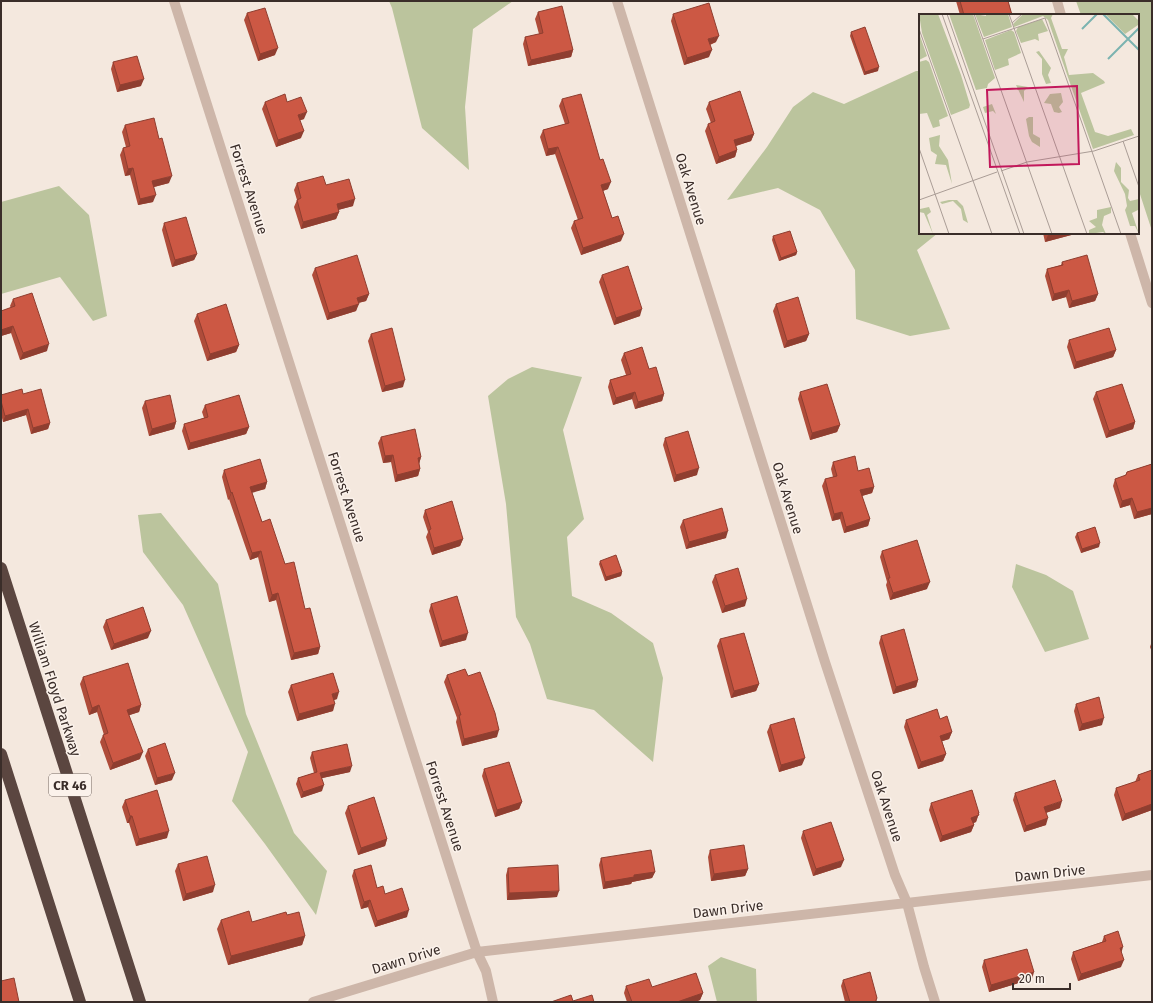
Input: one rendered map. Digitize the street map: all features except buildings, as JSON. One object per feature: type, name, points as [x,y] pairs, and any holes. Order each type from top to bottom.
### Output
[{"type":"highway","name":"William Floyd Parkway","points":[[1,568],[140,1002]]},
{"type":"highway","points":[[1,754],[80,1002]]},
{"type":"street","name":"Forrest Avenue","points":[[174,1],[477,952],[486,971],[493,1002]]},
{"type":"street","name":"Oak Avenue","points":[[617,1],[828,669],[895,875],[907,903],[935,1002]]},
{"type":"street","points":[[1057,1],[1061,14]]},
{"type":"street","points":[[1130,234],[1152,302]]},
{"type":"street","name":"Dawn Drive","points":[[313,1002],[477,952],[1152,875]]},
{"type":"green space","points":[[389,1],[513,1],[473,29],[465,107],[469,170],[422,128]]},
{"type":"green space","points":[[1076,1],[1152,1],[1152,231],[1139,191],[1139,14],[1081,14]]},
{"type":"green space","points":[[916,71],[919,71],[919,234],[937,234],[917,250],[950,329],[910,336],[856,319],[855,270],[820,210],[778,188],[727,200],[767,147],[793,107],[813,92],[844,104]]},
{"type":"green space","points":[[59,186],[89,215],[107,316],[93,321],[60,277],[1,294],[1,202]]},
{"type":"green space","points":[[532,367],[582,377],[563,430],[584,519],[567,537],[572,596],[611,613],[653,643],[663,678],[653,762],[594,710],[547,699],[530,644],[516,617],[506,504],[488,396],[508,379]]},
{"type":"green space","points":[[161,513],[218,584],[246,714],[294,833],[327,871],[316,915],[232,801],[248,752],[183,605],[143,552],[138,515]]},
{"type":"green space","points":[[1016,564],[1046,575],[1073,591],[1089,639],[1045,652],[1012,587]]},
{"type":"green space","points":[[721,957],[756,969],[757,1002],[717,1002],[708,966]]}]
